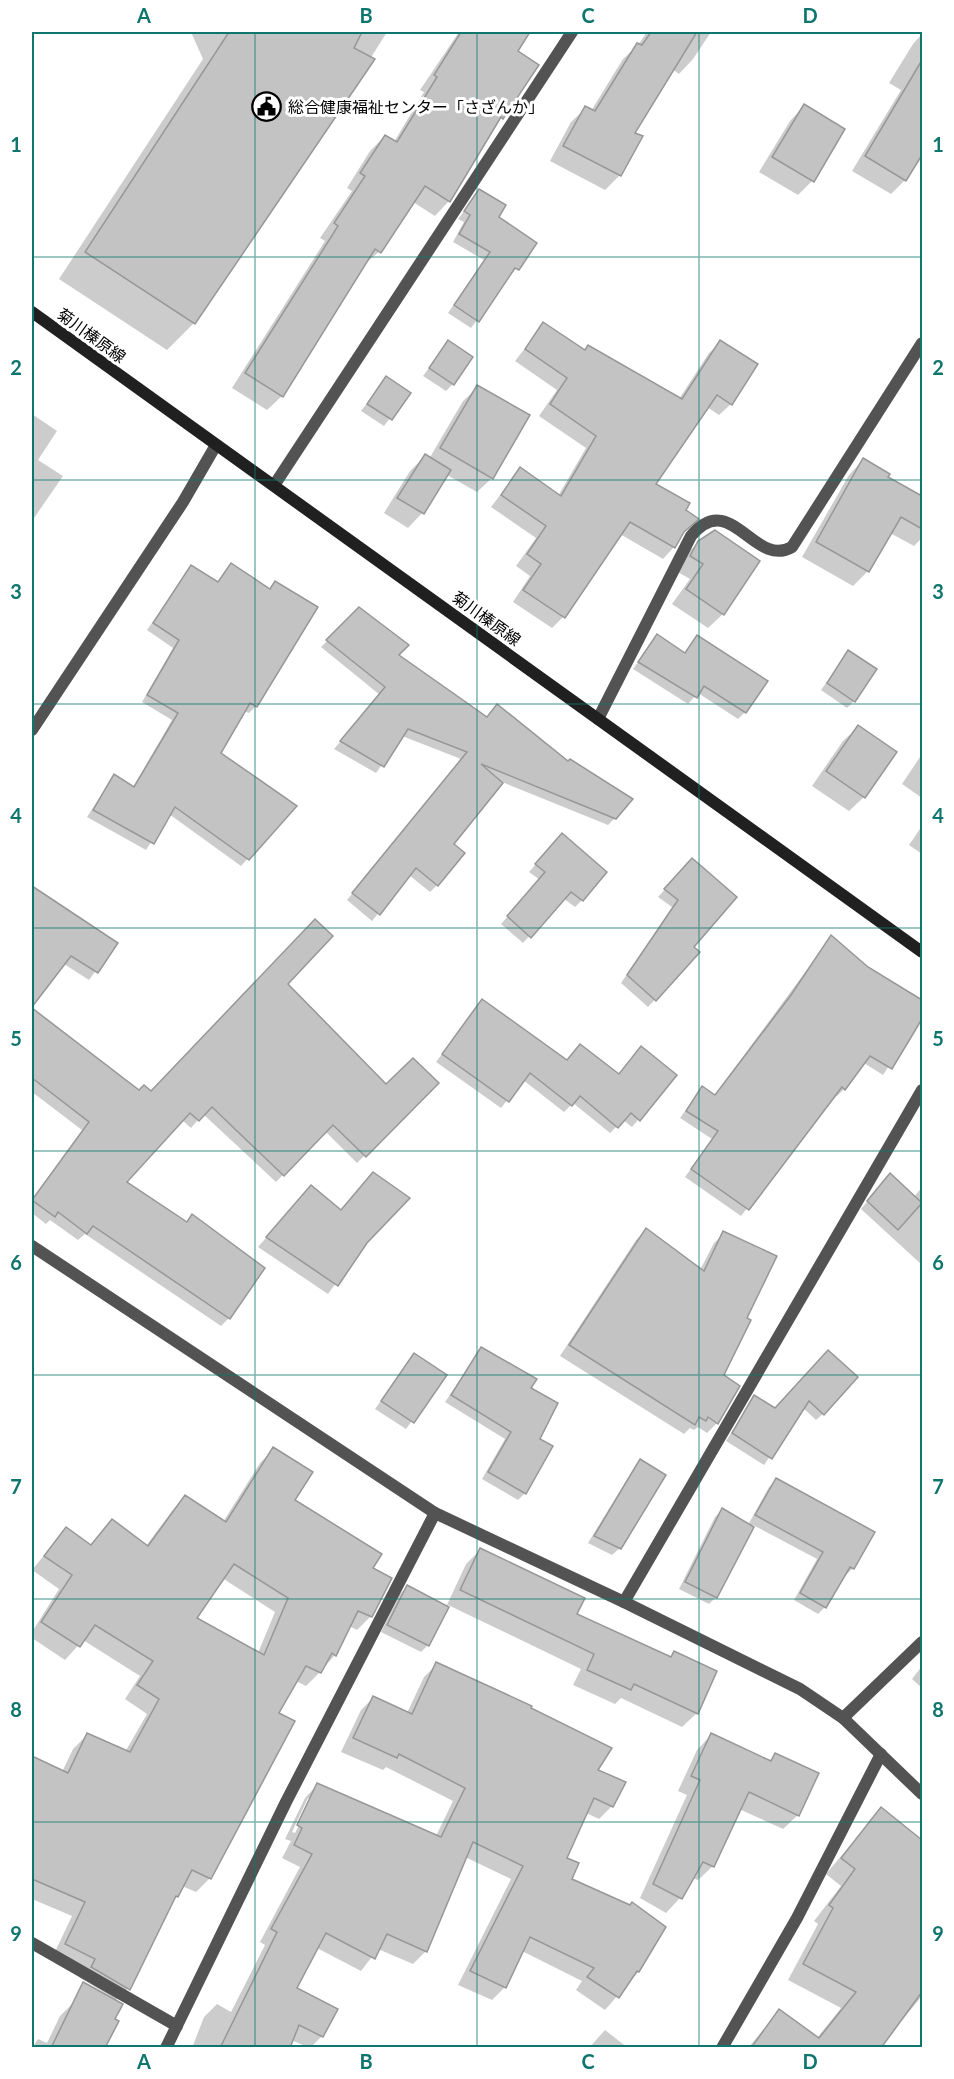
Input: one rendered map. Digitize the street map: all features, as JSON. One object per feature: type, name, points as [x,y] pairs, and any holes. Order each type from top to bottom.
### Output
[{"type":"main road","name":"菊川榛原線","points":[[32,312],[216,445],[275,484],[922,952]]},
{"type":"street","points":[[275,484],[572,32]]},
{"type":"street","points":[[598,719],[691,536],[700,525],[708,520],[717,520],[729,524],[770,550],[792,548],[922,343]]},
{"type":"street","points":[[32,730],[183,502],[216,445]]},
{"type":"street","points":[[624,1602],[922,1090]]},
{"type":"street","points":[[32,1246],[435,1513],[624,1602],[800,1689],[843,1718],[922,1794]]},
{"type":"street","points":[[166,2048],[286,1802],[435,1513]]},
{"type":"street","points":[[843,1718],[922,1642]]},
{"type":"street","points":[[722,2048],[797,1918],[881,1754]]},
{"type":"street","points":[[32,1943],[177,2026]]},
{"type":"building","points":[[229,32],[362,32],[354,48],[375,59],[195,324],[85,252]]},
{"type":"building","points":[[461,32],[530,32],[518,51],[539,65],[503,119],[501,117],[450,202],[425,186],[381,253],[375,249],[283,397],[245,373],[338,226],[334,223],[365,176],[360,173],[385,135],[397,142],[437,77],[434,75]]},
{"type":"building","points":[[651,32],[697,32],[635,133],[643,136],[621,176],[563,146],[585,106],[595,111],[637,43],[642,45]]},
{"type":"building","points":[[922,60],[922,155],[906,181],[865,156]]},
{"type":"building","points":[[804,104],[845,129],[814,182],[772,157]]},
{"type":"building","points":[[479,189],[506,205],[499,217],[537,243],[519,270],[515,268],[479,322],[454,305],[490,252],[459,234],[470,215],[464,211]]},
{"type":"building","points":[[543,322],[585,350],[588,345],[682,399],[720,340],[758,364],[732,405],[717,395],[656,484],[690,503],[686,510],[699,519],[684,532],[675,548],[630,522],[565,618],[523,590],[541,564],[527,554],[546,526],[501,495],[520,467],[561,496],[596,436],[550,404],[567,378],[525,349]]},
{"type":"building","points":[[448,340],[473,357],[454,385],[429,368]]},
{"type":"building","points":[[386,376],[411,393],[392,420],[367,404]]},
{"type":"building","points":[[477,385],[530,415],[493,479],[440,448]]},
{"type":"building","points":[[425,454],[451,470],[424,514],[397,498]]},
{"type":"building","points":[[863,458],[890,474],[888,477],[922,496],[922,529],[901,517],[869,572],[816,542]]},
{"type":"building","points":[[715,530],[760,561],[724,615],[686,589],[703,564],[690,556],[698,541]]},
{"type":"building","points":[[231,563],[270,589],[275,581],[318,607],[257,707],[250,703],[221,753],[297,806],[249,860],[175,807],[154,844],[93,810],[114,774],[134,787],[178,713],[147,695],[179,640],[153,623],[191,565],[218,582]]},
{"type":"building","points":[[359,607],[409,645],[399,655],[487,717],[497,704],[568,761],[570,759],[633,799],[616,819],[481,764],[503,783],[454,844],[465,853],[438,886],[416,868],[380,915],[352,893],[467,752],[408,729],[384,767],[340,741],[385,687],[326,640]]},
{"type":"building","points":[[657,634],[685,653],[697,635],[768,681],[746,713],[704,686],[697,698],[638,662]]},
{"type":"building","points":[[848,650],[877,669],[855,702],[827,683]]},
{"type":"building","points":[[858,725],[897,752],[865,798],[826,771]]},
{"type":"building","points":[[562,833],[607,872],[583,901],[571,892],[531,938],[507,916],[545,872],[535,864]]},
{"type":"building","points":[[692,858],[737,897],[694,947],[700,952],[656,1001],[627,975],[678,900],[664,889]]},
{"type":"building","points":[[32,886],[118,943],[98,973],[71,956],[32,1007]]},
{"type":"building","points":[[315,919],[333,936],[288,984],[386,1084],[413,1058],[439,1083],[366,1157],[333,1125],[284,1176],[212,1107],[199,1121],[190,1113],[127,1182],[187,1222],[192,1214],[265,1268],[230,1319],[93,1226],[87,1234],[58,1212],[55,1217],[32,1200],[89,1122],[32,1078],[32,1008],[139,1090],[144,1085],[151,1091]]},
{"type":"building","points":[[831,935],[868,967],[922,1000],[922,1019],[892,1069],[870,1056],[845,1090],[842,1087],[749,1210],[691,1169],[718,1131],[686,1111],[702,1086],[715,1095],[791,995]]},
{"type":"building","points":[[482,999],[567,1060],[580,1044],[619,1074],[641,1046],[677,1075],[640,1121],[631,1113],[618,1128],[580,1096],[572,1106],[530,1073],[509,1102],[442,1054]]},
{"type":"building","points":[[373,1172],[410,1198],[367,1243],[338,1286],[266,1237],[311,1185],[341,1210]]},
{"type":"building","points":[[890,1173],[922,1203],[898,1230],[867,1201]]},
{"type":"building","points":[[646,1228],[704,1271],[723,1231],[777,1256],[747,1318],[751,1320],[724,1375],[740,1386],[718,1424],[708,1417],[706,1421],[699,1417],[695,1425],[569,1345]]},
{"type":"building","points":[[481,1347],[537,1379],[531,1388],[558,1403],[540,1439],[553,1446],[526,1494],[488,1472],[511,1432],[451,1395]]},
{"type":"building","points":[[828,1350],[858,1377],[824,1415],[809,1401],[772,1459],[732,1433],[754,1395],[775,1408]]},
{"type":"building","points":[[414,1353],[447,1375],[414,1423],[381,1401]]},
{"type":"building","points":[[273,1447],[313,1472],[295,1500],[382,1554],[373,1568],[392,1578],[372,1617],[358,1611],[336,1656],[332,1653],[321,1673],[306,1666],[279,1713],[295,1721],[211,1879],[192,1870],[178,1897],[176,1896],[130,1990],[91,1967],[95,1959],[65,1944],[85,1902],[32,1879],[32,1756],[68,1773],[87,1733],[130,1752],[159,1699],[137,1685],[153,1661],[95,1625],[80,1647],[41,1622],[72,1575],[44,1556],[66,1527],[91,1545],[112,1519],[148,1546],[185,1495],[226,1522]],"holes":[[[234,1564],[288,1598],[264,1655],[197,1618]]]},
{"type":"building","points":[[640,1459],[666,1475],[621,1549],[594,1536]]},
{"type":"building","points":[[776,1478],[875,1532],[854,1569],[850,1567],[826,1608],[800,1593],[823,1552],[755,1515]]},
{"type":"building","points":[[722,1508],[754,1527],[717,1598],[685,1582]]},
{"type":"building","points":[[480,1548],[585,1598],[577,1614],[671,1657],[674,1651],[717,1671],[698,1714],[634,1684],[631,1690],[587,1670],[594,1654],[460,1590]]},
{"type":"building","points":[[407,1585],[449,1607],[429,1646],[387,1625]]},
{"type":"building","points":[[436,1662],[532,1706],[531,1708],[612,1748],[598,1770],[626,1782],[613,1807],[594,1798],[567,1858],[579,1863],[572,1879],[630,1905],[632,1902],[666,1927],[639,1972],[637,1971],[619,1998],[587,1977],[594,1968],[530,1937],[506,1988],[470,1971],[523,1866],[473,1842],[427,1952],[387,1934],[375,1959],[326,1933],[297,1988],[338,2009],[323,2037],[299,2025],[290,2048],[220,2048],[277,1932],[271,1929],[312,1854],[294,1845],[302,1828],[297,1825],[317,1783],[441,1837],[465,1788],[399,1754],[397,1758],[353,1738],[373,1696],[412,1714]]},
{"type":"building","points":[[711,1733],[771,1761],[775,1753],[819,1773],[799,1816],[749,1792],[714,1867],[703,1862],[682,1899],[653,1884],[700,1780],[691,1776]]},
{"type":"building","points":[[881,1807],[922,1840],[922,1992],[881,2048],[751,2048],[779,2009],[819,2038],[856,1992],[803,1964],[833,1908],[829,1905],[855,1869],[841,1858]]},
{"type":"building","points":[[83,1982],[123,2004],[115,2019],[119,2021],[105,2048],[51,2048]]},
{"type":"place","name":"総合健康福祉センター「さざんか」","points":[[267,106]]}]
